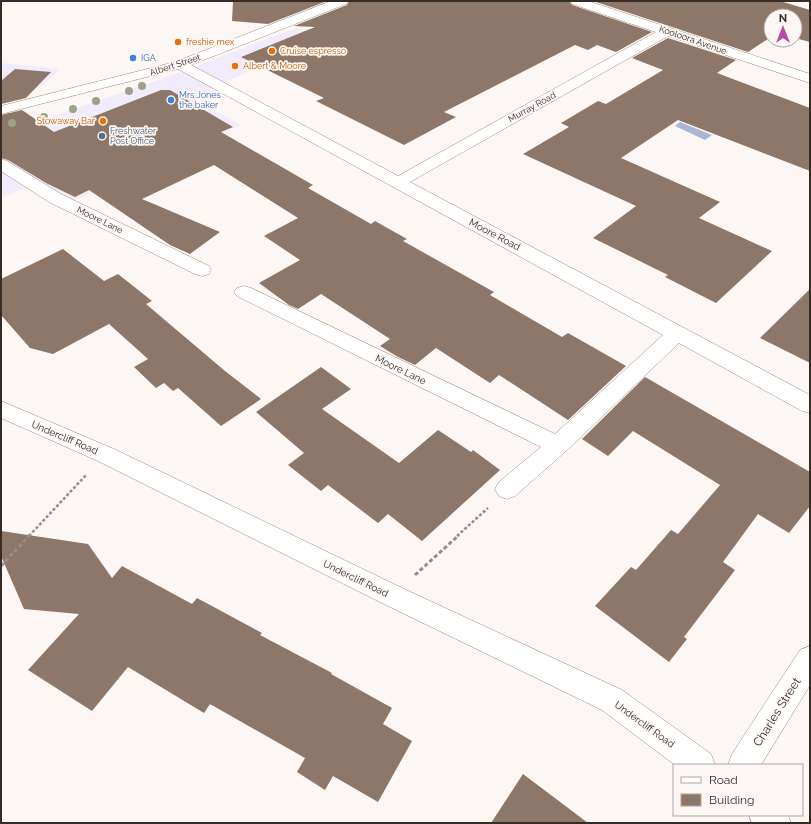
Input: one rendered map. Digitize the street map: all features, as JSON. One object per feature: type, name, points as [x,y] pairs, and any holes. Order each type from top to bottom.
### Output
[{"type":"street","name":"Albert Street","points":[[1,110],[180,65],[342,1]]},
{"type":"street","name":"Kooloora Avenue","points":[[576,1],[810,80]]},
{"type":"street","name":"Murray Road","points":[[398,182],[667,31]]},
{"type":"street","name":"Moore Road","points":[[180,65],[810,405]]},
{"type":"street","name":"Moore Lane","points":[[1,164],[55,198],[202,270]]},
{"type":"street","name":"Moore Lane","points":[[244,292],[558,445]]},
{"type":"street","points":[[507,490],[558,445],[677,333]]},
{"type":"street","name":"Undercliff Road","points":[[1,410],[106,455],[393,596],[612,700],[699,764]]},
{"type":"street","name":"Charles Street","points":[[744,764],[808,668]]},
{"type":"street","points":[[766,816],[775,823]]},
{"type":"path","points":[[1,566],[106,455]]},
{"type":"path","points":[[393,596],[507,490]]},
{"type":"shaded area","points":[[296,28],[324,40],[227,81],[194,98],[240,125],[73,201],[37,183],[1,198],[1,134],[159,80]]},
{"type":"shaded area","points":[[1,63],[60,69],[41,87],[1,96]]},
{"type":"water","points":[[680,122],[712,135],[705,140],[675,126]]},
{"type":"building","points":[[233,1],[327,1],[268,24],[232,21]]},
{"type":"building","points":[[349,1],[569,1],[572,5],[652,32],[616,52],[597,45],[588,50],[575,45],[444,112],[456,117],[404,145],[316,101],[324,98],[241,57],[315,27],[294,26],[347,5]]},
{"type":"building","points":[[593,1],[780,1],[810,10],[810,42],[803,40],[803,8],[763,8],[763,42],[748,52]]},
{"type":"building","points":[[668,38],[736,60],[717,73],[810,108],[810,171],[678,120],[621,158],[720,202],[699,218],[772,251],[716,303],[665,277],[668,275],[593,238],[636,206],[523,154],[569,127],[561,123],[598,101],[606,104],[663,70],[632,58]]},
{"type":"building","points":[[15,69],[51,72],[26,98],[1,104],[1,81]]},
{"type":"building","points":[[161,90],[170,90],[233,127],[221,132],[313,185],[308,188],[371,224],[375,221],[407,239],[403,241],[494,292],[490,295],[562,337],[568,333],[626,366],[568,420],[499,375],[490,383],[436,348],[415,365],[398,357],[380,346],[390,339],[321,294],[298,309],[289,305],[259,283],[300,260],[264,236],[298,218],[214,165],[142,199],[220,232],[190,254],[170,245],[89,190],[75,197],[46,183],[8,160],[1,158],[1,115],[22,110],[54,132]]},
{"type":"building","points":[[63,249],[104,281],[118,274],[152,301],[146,304],[225,371],[261,399],[221,426],[178,388],[173,391],[164,383],[156,388],[134,367],[148,359],[109,324],[53,354],[30,348],[1,315],[1,279]]},
{"type":"building","points":[[810,289],[810,363],[760,338]]},
{"type":"building","points":[[321,367],[351,389],[322,409],[399,463],[438,430],[471,452],[473,450],[500,470],[422,541],[388,514],[378,523],[328,485],[321,491],[288,465],[304,453],[256,412]]},
{"type":"building","points":[[645,377],[810,472],[810,506],[789,533],[758,514],[723,562],[735,570],[684,637],[687,639],[669,662],[595,606],[631,567],[636,570],[671,530],[678,534],[720,485],[633,431],[608,456],[582,439]]},
{"type":"building","points":[[1,531],[88,544],[112,578],[122,566],[192,604],[197,598],[262,633],[260,635],[332,673],[331,674],[392,708],[383,724],[412,741],[378,802],[333,776],[325,790],[297,772],[305,758],[210,704],[204,713],[128,667],[92,711],[28,670],[79,614],[24,609],[1,556]]},
{"type":"building","points":[[523,774],[588,823],[491,823]]},
{"type":"place","name":"freshie mex","points":[[178,42]]},
{"type":"place","name":"Cruise espresso","points":[[272,51]]},
{"type":"place","name":"IGA","points":[[133,58]]},
{"type":"place","name":"Albert & Moore","points":[[235,66]]},
{"type":"place","name":"Mrs Jones the baker","points":[[171,100]]},
{"type":"place","name":"Stowaway Bar","points":[[103,121]]},
{"type":"place","name":"Freshwater Post Office","points":[[102,136]]}]
